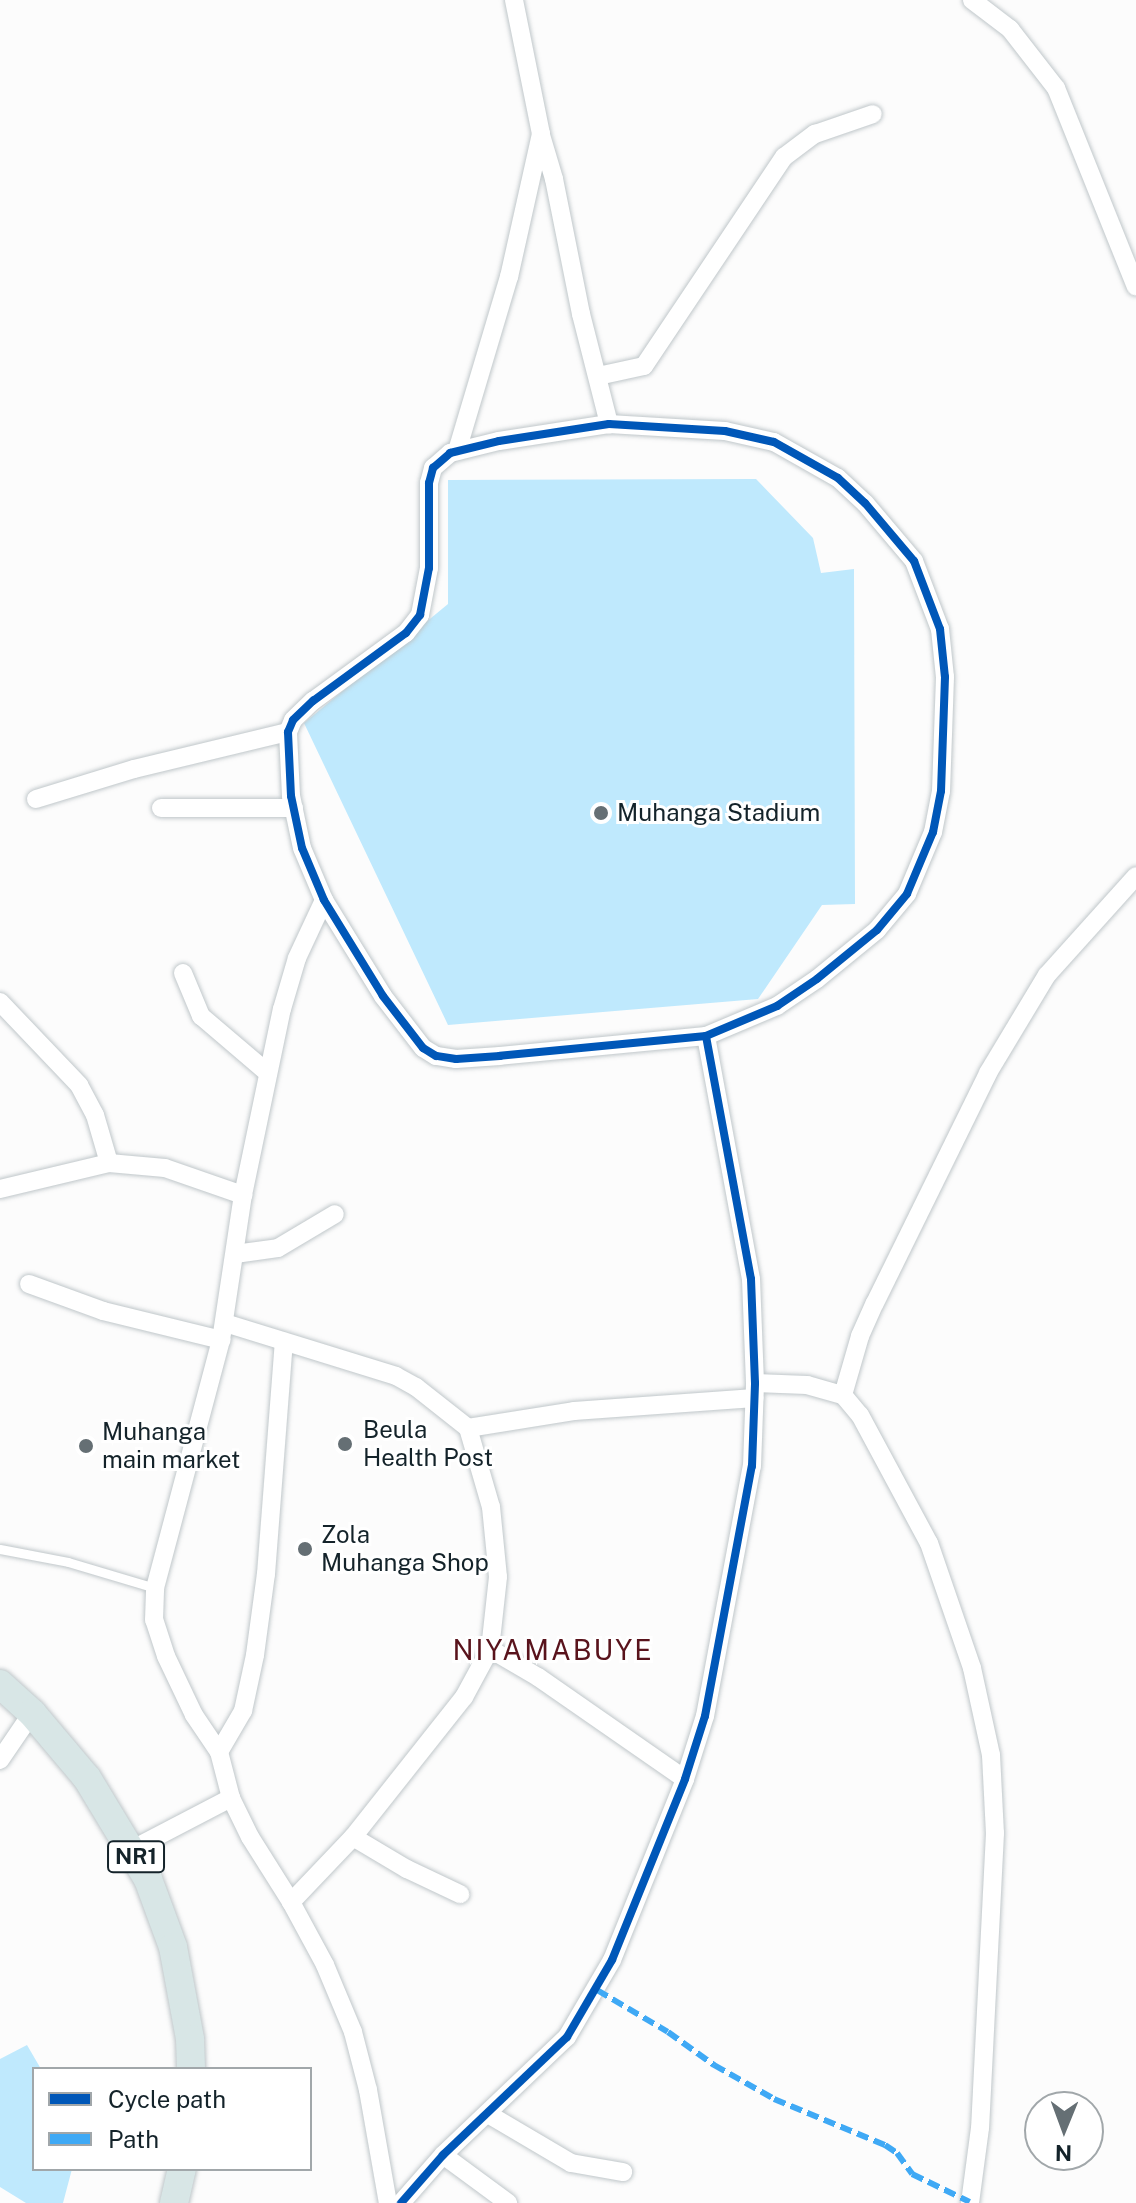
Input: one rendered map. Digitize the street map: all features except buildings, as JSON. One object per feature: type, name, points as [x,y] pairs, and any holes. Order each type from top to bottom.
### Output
[{"type":"highway","name":"NR1","points":[[0,1684],[32,1713],[87,1778],[148,1879],[173,1947],[185,2000],[191,2067]]},
{"type":"highway","points":[[174,2203],[182,2171]]},
{"type":"street","points":[[514,0],[581,314],[609,424]]},
{"type":"street","points":[[972,0],[1010,29],[1056,88],[1136,287]]},
{"type":"street","points":[[598,376],[644,366],[784,157],[815,134],[873,114]]},
{"type":"street","points":[[457,451],[509,277],[541,134]]},
{"type":"street","points":[[609,424],[725,431],[774,442],[812,461],[865,503],[914,561],[940,629],[945,677],[941,791],[933,832],[907,894],[877,930],[817,979],[777,1006],[706,1036],[616,1042],[500,1056],[456,1059],[436,1056],[423,1048],[383,996],[324,900],[302,848],[294,808],[288,732],[293,720],[313,701],[406,633],[420,615],[429,568],[429,483],[433,468],[457,451],[609,424]]},
{"type":"street","points":[[36,799],[134,769],[288,732]]},
{"type":"street","points":[[161,808],[294,808]]},
{"type":"street","points":[[843,1395],[860,1336],[988,1073],[1047,975],[1136,876]]},
{"type":"street","points":[[324,900],[297,958],[268,1073],[243,1195],[223,1332],[155,1588],[154,1620],[166,1656],[194,1715],[219,1752],[231,1798],[250,1837],[291,1902],[325,1965],[353,2032],[388,2203]]},
{"type":"street","points":[[183,973],[201,1016],[268,1073]]},
{"type":"street","points":[[0,1002],[79,1085],[95,1115],[109,1163]]},
{"type":"street","points":[[401,2203],[443,2155],[567,2037],[597,1990],[647,1877],[685,1779],[705,1716],[752,1466],[755,1391],[751,1279],[706,1036]]},
{"type":"street","points":[[0,1189],[109,1163],[165,1168],[243,1195]]},
{"type":"street","points":[[235,1254],[278,1248],[335,1214]]},
{"type":"street","points":[[29,1284],[103,1311],[284,1342],[396,1376],[435,1400],[468,1428],[488,1497],[496,1539],[498,1577],[490,1649],[464,1697],[353,1837],[291,1902]]},
{"type":"street","points":[[219,1752],[243,1711],[255,1655],[266,1574],[284,1342]]},
{"type":"street","points":[[468,1428],[606,1408],[807,1385],[843,1395],[860,1415],[929,1543],[972,1668],[991,1755],[995,1867],[988,1936],[980,2128],[970,2203]]},
{"type":"street","points":[[490,1649],[538,1677],[685,1779]]},
{"type":"street","points":[[0,1760],[32,1713]]},
{"type":"street","points":[[131,1850],[231,1798]]},
{"type":"street","points":[[353,1837],[407,1869],[460,1894]]},
{"type":"street","points":[[488,2114],[571,2163],[623,2172]]},
{"type":"street","points":[[443,2155],[508,2203]]},
{"type":"lane","points":[[0,1549],[68,1562],[155,1588]]},
{"type":"shaded area","name":"Muhanga Stadium","points":[[756,479],[813,538],[821,573],[854,569],[855,904],[822,905],[758,999],[448,1025],[304,723],[448,604],[448,480]]},
{"type":"shaded area","points":[[27,2045],[40,2067],[32,2067],[32,2171],[71,2171],[63,2203],[26,2203],[0,2187],[0,2059]]},
{"type":"marked path","points":[[597,1990],[668,2032],[714,2065],[774,2099],[885,2145],[897,2153],[912,2174],[970,2202]]},
{"type":"cycle path","points":[[401,2203],[443,2155],[567,2037],[612,1960],[685,1779],[705,1716],[752,1466],[755,1383],[751,1279],[706,1036],[500,1056],[456,1059],[436,1056],[423,1048],[383,996],[324,900],[302,848],[291,796],[288,732],[293,720],[313,701],[406,633],[420,615],[429,568],[429,483],[433,468],[450,453],[499,441],[609,424],[725,431],[774,442],[838,478],[865,503],[914,561],[940,629],[945,677],[941,791],[933,832],[907,894],[877,930],[817,979],[777,1006],[706,1036]]},
{"type":"place","name":"Muhanga Stadium","points":[[601,813]]},
{"type":"place","name":"Beula Health Post","points":[[345,1444]]},
{"type":"place","name":"Muhanga main market","points":[[86,1446]]},
{"type":"place","name":"Zola Muhanga Shop","points":[[305,1549]]},
{"type":"district","name":"NIYAMABUYE","points":[[553,1650]]}]
